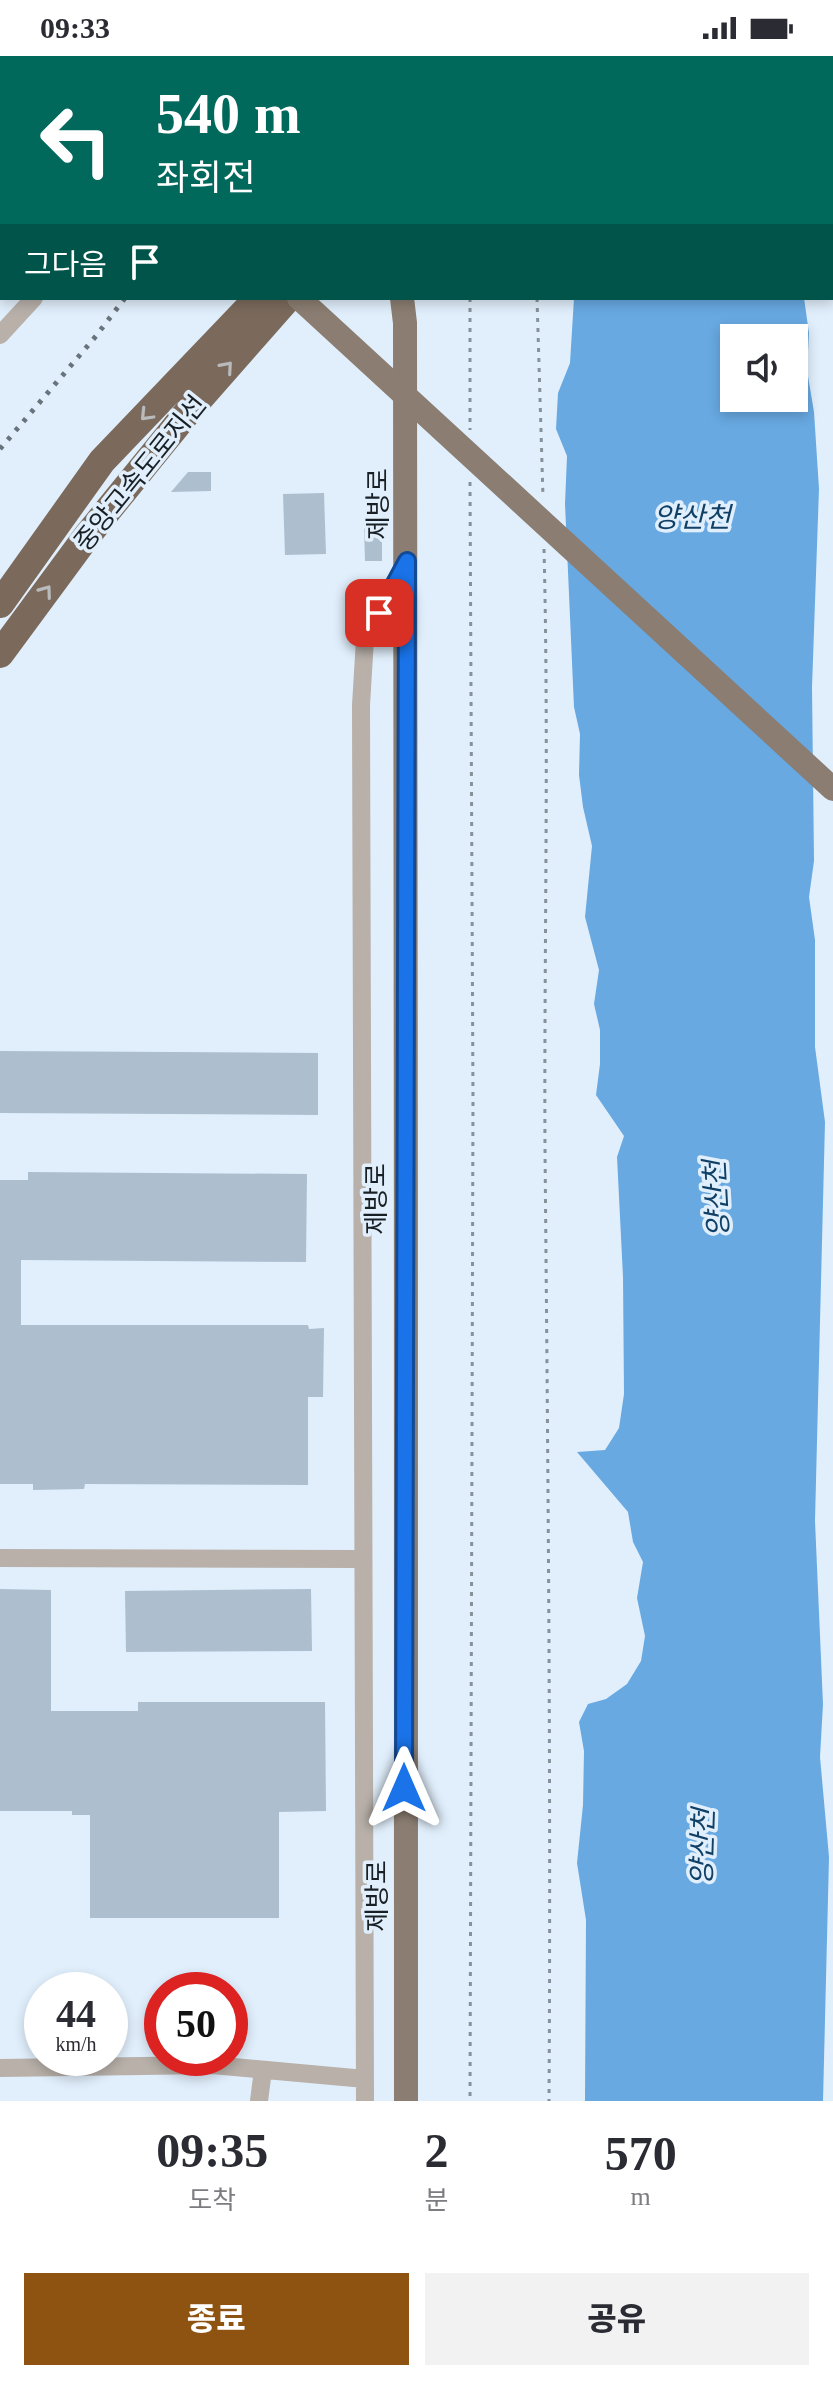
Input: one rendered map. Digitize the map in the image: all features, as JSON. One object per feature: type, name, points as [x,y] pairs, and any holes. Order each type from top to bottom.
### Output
[{"type":"highway","name":"중앙고속도로지선","points":[[0,604],[102,461],[256,300]]},
{"type":"highway","name":"중앙고속도로지선","points":[[0,654],[87,536],[186,414],[286,300]]},
{"type":"main road","points":[[301,300],[833,789]]},
{"type":"main road","name":"제방로","points":[[402,300],[407,561],[403,1552],[406,2101]]},
{"type":"street","points":[[0,335],[32,300]]},
{"type":"street","points":[[365,2101],[361,705],[365,639],[407,561]]},
{"type":"street","points":[[0,1558],[363,1559]]},
{"type":"street","points":[[0,2068],[212,2065],[365,2079]]},
{"type":"street","points":[[259,2101],[263,2070]]},
{"type":"path","points":[[470,300],[470,439]]},
{"type":"path","points":[[537,300],[543,500]]},
{"type":"path","points":[[470,471],[473,1084],[470,2101]]},
{"type":"path","points":[[544,546],[548,715],[545,1161],[551,1736],[549,2101]]},
{"type":"water","name":"양산천","points":[[574,300],[804,300],[808,324],[720,324],[720,412],[808,412],[808,376],[814,412],[819,489],[812,687],[814,861],[809,897],[815,940],[815,1047],[825,1122],[815,1521],[823,1704],[820,1757],[829,1857],[823,2101],[585,2101],[586,1920],[577,1863],[584,1751],[579,1722],[588,1704],[606,1699],[627,1684],[641,1661],[645,1636],[637,1598],[643,1562],[633,1542],[628,1512],[577,1452],[605,1450],[619,1428],[624,1394],[623,1277],[617,1157],[624,1136],[596,1095],[600,1030],[594,1004],[599,970],[585,917],[592,846],[583,807],[579,775],[580,734],[574,707],[565,504],[567,456],[556,429],[558,393],[570,363]]},
{"type":"building","points":[[188,472],[211,472],[211,491],[171,492]]},
{"type":"building","points":[[324,493],[326,554],[285,555],[283,494]]},
{"type":"building","points":[[364,527],[382,528],[382,561],[365,561]]},
{"type":"building","points":[[0,1051],[318,1053],[318,1115],[0,1113]]},
{"type":"building","points":[[28,1172],[307,1174],[306,1262],[21,1260],[21,1325],[308,1325],[309,1329],[324,1328],[323,1397],[308,1397],[308,1485],[85,1484],[84,1489],[33,1490],[33,1484],[0,1484],[0,1180],[28,1180]]},
{"type":"building","points":[[0,1589],[51,1590],[51,1711],[138,1711],[138,1702],[325,1702],[326,1811],[279,1812],[279,1918],[90,1918],[90,1815],[72,1815],[72,1811],[0,1811]]},
{"type":"building","points":[[311,1589],[312,1651],[126,1652],[125,1591]]},
{"type":"railway","points":[[0,449],[123,300]]},
{"type":"route","points":[[379,613],[407,561],[404,1788]]}]
